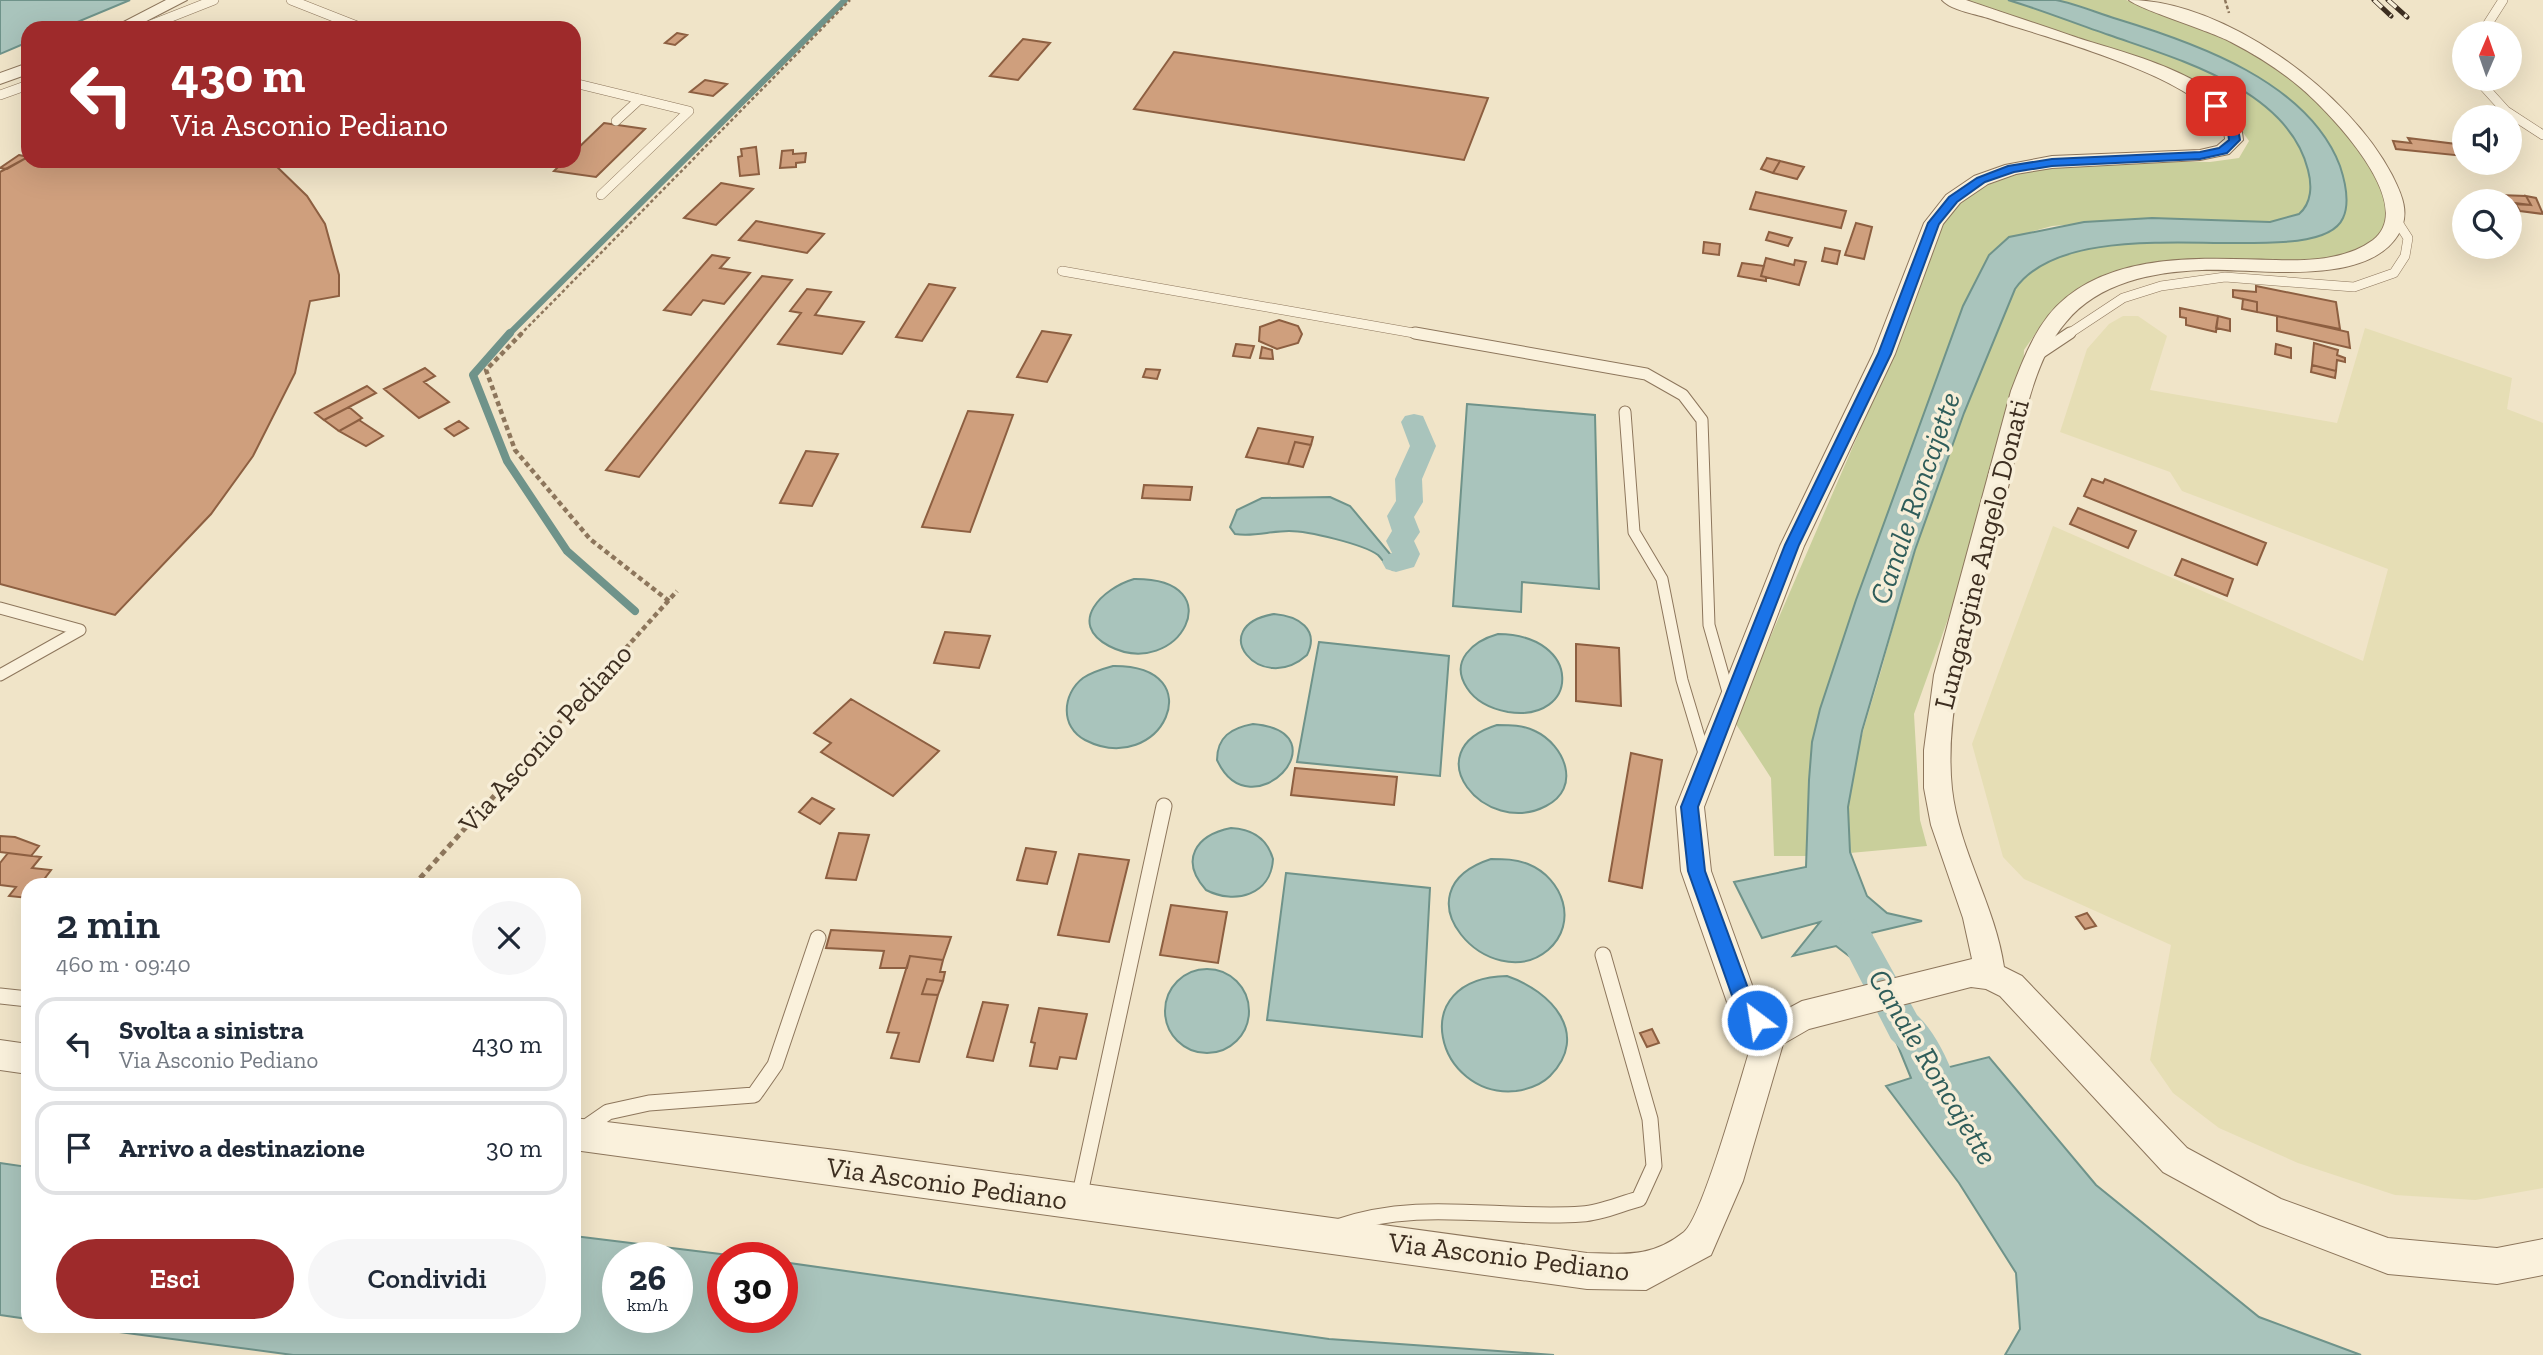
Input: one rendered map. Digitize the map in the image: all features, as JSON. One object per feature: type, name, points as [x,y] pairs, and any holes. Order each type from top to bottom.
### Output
[{"type":"street","points":[[135,21],[179,0]]},
{"type":"street","points":[[1950,0],[2171,76],[2192,87],[2216,106],[2232,123],[2234,140],[2223,150],[2200,156],[2052,162],[2012,169],[1981,180],[1953,199],[1934,223],[1884,354],[1792,545],[1690,807],[1696,871],[1744,1004],[1770,1035],[1802,1016],[1971,973],[1990,975],[2011,986],[2175,1160],[2272,1213],[2388,1256],[2497,1266],[2543,1257]]},
{"type":"street","points":[[2036,355],[2062,313],[2096,286],[2135,272],[2225,264],[2312,267],[2344,260],[2374,248],[2389,237],[2397,220],[2395,201],[2380,168],[2349,125],[2318,94],[2284,67],[2236,38],[2137,0]]},
{"type":"street","points":[[0,79],[21,75]]},
{"type":"street","name":"Lungargine Angelo Donati","points":[[1990,975],[1987,947],[1944,823],[1937,776],[1938,720],[1947,675],[2022,391],[2036,355]]},
{"type":"street","name":"Via Asconio Pediano","points":[[581,1135],[1324,1233],[1587,1271],[1646,1272],[1699,1242],[1726,1181],[1770,1035]]},
{"type":"street","points":[[0,1055],[21,1058]]},
{"type":"lane","points":[[160,21],[214,0]]},
{"type":"lane","points":[[291,0],[344,21]]},
{"type":"lane","points":[[2490,21],[2503,0]]},
{"type":"lane","points":[[0,95],[21,78]]},
{"type":"lane","points":[[581,85],[689,111],[601,195]]},
{"type":"lane","points":[[2485,91],[2528,129],[2543,135]]},
{"type":"lane","points":[[616,121],[640,99]]},
{"type":"lane","points":[[2036,355],[2123,298],[2161,286],[2225,277],[2354,288],[2394,273],[2405,256],[2408,237],[2397,220]]},
{"type":"lane","points":[[1062,271],[1646,374],[1683,395],[1702,420],[1709,625],[1731,702]]},
{"type":"lane","points":[[1625,412],[1634,532],[1662,579],[1682,680],[1707,763]]},
{"type":"lane","points":[[0,608],[80,630],[0,676]]},
{"type":"lane","points":[[1078,1202],[1164,806]]},
{"type":"lane","points":[[581,1130],[608,1112],[649,1103],[754,1096],[775,1065],[818,938]]},
{"type":"lane","points":[[1324,1233],[1356,1218],[1415,1211],[1584,1214],[1639,1199],[1654,1167],[1650,1119],[1603,955]]},
{"type":"lane","points":[[0,996],[21,998]]},
{"type":"path","points":[[669,601],[590,539],[515,450],[486,370],[850,0]]},
{"type":"path","name":"Via Asconio Pediano","points":[[420,878],[677,591]]},
{"type":"shaded area","points":[[2123,316],[2138,316],[2167,336],[2150,390],[2337,423],[2365,328],[2512,378],[2507,409],[2543,423],[2543,1188],[2475,1200],[2395,1195],[2298,1163],[2219,1128],[2173,1093],[2150,1060],[2171,945],[2024,879],[2003,857],[1972,744],[2053,526],[2363,661],[2388,569],[2182,491],[2170,472],[2060,432],[2087,349],[2109,324]]},
{"type":"green space","points":[[1955,0],[2020,2],[2155,50],[2220,77],[2250,95],[2276,116],[2296,141],[2308,170],[2310,194],[2299,214],[2270,222],[2152,218],[2052,226],[2009,238],[1989,255],[1963,306],[1856,600],[1820,709],[1812,742],[1806,856],[1774,856],[1771,778],[1734,721],[1893,354],[1938,225],[1957,203],[1988,185],[2017,173],[2057,166],[2143,161],[2210,162],[2239,158],[2249,141],[2235,121],[2196,85]]},
{"type":"green space","points":[[2055,0],[2126,0],[2230,38],[2278,68],[2345,126],[2376,167],[2398,221],[2377,252],[2316,270],[2177,267],[2097,286],[2052,310],[2024,350],[2022,391],[1964,574],[1914,714],[1920,820],[1927,846],[1850,853],[1848,830],[1851,783],[1861,738],[1907,579],[1945,462],[2015,289],[2040,266],[2074,252],[2114,245],[2157,242],[2246,243],[2321,236],[2345,185],[2328,145],[2301,111],[2267,83],[2226,60],[2183,41]]},
{"type":"water","points":[[0,0],[130,0],[80,21],[21,21],[21,45],[0,54]]},
{"type":"water","points":[[2008,0],[2056,0],[2072,4],[2181,40],[2246,70],[2303,111],[2324,137],[2340,166],[2345,185],[2346,206],[2343,218],[2324,234],[2290,242],[2139,243],[2089,249],[2046,263],[2015,289],[1964,413],[1915,550],[1862,731],[1848,807],[1850,852],[1867,896],[1887,913],[1922,921],[1871,933],[1876,968],[1867,970],[1836,946],[1793,956],[1820,922],[1762,938],[1734,882],[1806,867],[1812,742],[1820,709],[1856,600],[1963,306],[1989,255],[2009,237],[2084,222],[2152,218],[2270,222],[2299,214],[2310,193],[2308,170],[2296,142],[2278,118],[2254,98],[2197,67]]},
{"type":"water","points":[[1467,404],[1595,415],[1599,589],[1522,582],[1521,612],[1453,606]]},
{"type":"water","points":[[1330,497],[1350,506],[1400,566],[1393,570],[1371,551],[1322,536],[1289,531],[1242,535],[1235,534],[1230,527],[1237,510],[1262,498]]},
{"type":"water","points":[[1134,579],[1165,583],[1182,594],[1189,609],[1185,626],[1174,640],[1156,651],[1134,653],[1109,646],[1096,637],[1090,627],[1090,617],[1101,598]]},
{"type":"water","points":[[1274,614],[1298,621],[1309,631],[1311,638],[1307,655],[1289,666],[1272,668],[1257,664],[1247,655],[1241,643],[1243,631],[1253,621]]},
{"type":"water","points":[[1498,634],[1526,638],[1546,648],[1558,662],[1562,678],[1559,692],[1549,705],[1532,712],[1508,712],[1485,704],[1467,688],[1461,669],[1466,653],[1480,642]]},
{"type":"water","points":[[1319,642],[1449,656],[1440,776],[1297,762]]},
{"type":"water","points":[[1113,666],[1144,670],[1162,683],[1169,699],[1166,717],[1154,733],[1136,745],[1112,748],[1085,740],[1071,727],[1068,719],[1068,701],[1076,685],[1083,678]]},
{"type":"water","points":[[1253,724],[1280,731],[1291,743],[1291,758],[1283,773],[1268,783],[1250,787],[1232,780],[1217,760],[1220,745],[1227,735],[1238,728]]},
{"type":"water","points":[[1497,725],[1530,729],[1546,738],[1561,756],[1566,778],[1564,789],[1546,806],[1523,813],[1501,810],[1482,801],[1467,787],[1460,770],[1461,753],[1472,737]]},
{"type":"water","points":[[1231,828],[1246,830],[1258,836],[1267,845],[1273,859],[1271,871],[1259,889],[1250,894],[1228,897],[1206,890],[1198,879],[1193,859],[1195,850],[1209,836]]},
{"type":"water","points":[[1491,859],[1519,861],[1540,871],[1558,890],[1563,902],[1565,915],[1557,939],[1548,950],[1525,961],[1501,961],[1479,951],[1461,935],[1450,915],[1450,893],[1463,874]]},
{"type":"water","points":[[1286,873],[1430,888],[1422,1037],[1267,1020]]},
{"type":"water","points":[[1207,969],[1223,972],[1237,981],[1246,995],[1249,1011],[1246,1027],[1237,1041],[1223,1050],[1207,1053],[1191,1050],[1177,1041],[1168,1027],[1165,1011],[1168,995],[1177,981],[1191,972]]},
{"type":"water","points":[[1507,976],[1538,992],[1551,1003],[1566,1030],[1567,1045],[1562,1060],[1550,1076],[1534,1086],[1516,1091],[1489,1088],[1467,1077],[1451,1059],[1443,1037],[1443,1015],[1453,996],[1474,982]]},
{"type":"water","points":[[1912,1034],[1946,1068],[1989,1057],[2096,1185],[2259,1317],[2361,1355],[2005,1355],[2020,1329],[2016,1273],[1959,1183],[1886,1086],[1911,1078],[1895,1039]]},
{"type":"water","points":[[0,1163],[21,1166],[21,1318],[0,1315]]},
{"type":"water","points":[[581,1237],[623,1242],[602,1242],[602,1333],[693,1333],[693,1251],[707,1252],[707,1333],[798,1333],[798,1264],[1329,1339],[1554,1355],[293,1355],[126,1333],[581,1333]]},
{"type":"building","points":[[677,33],[687,35],[675,45],[665,43]]},
{"type":"building","points":[[1023,39],[1050,43],[1018,80],[990,76]]},
{"type":"building","points":[[1174,52],[1488,98],[1464,160],[1134,109]]},
{"type":"building","points":[[705,80],[727,84],[713,96],[690,92]]},
{"type":"building","points":[[604,123],[645,129],[596,177],[554,171],[557,168],[581,168],[581,145]]},
{"type":"building","points":[[2408,138],[2452,144],[2452,155],[2396,149],[2393,141],[2411,143]]},
{"type":"building","points":[[756,147],[759,174],[740,176],[738,157],[742,156],[741,149]]},
{"type":"building","points":[[793,150],[793,154],[806,153],[805,162],[796,163],[796,167],[780,168],[782,151]]},
{"type":"building","points":[[21,155],[21,161],[7,169],[0,168]]},
{"type":"building","points":[[1767,158],[1780,161],[1773,173],[1761,169]]},
{"type":"building","points":[[21,161],[21,168],[278,168],[307,196],[325,224],[339,275],[339,296],[310,301],[295,373],[253,456],[211,514],[115,615],[0,584],[0,172]]},
{"type":"building","points":[[1780,161],[1804,167],[1797,179],[1773,173]]},
{"type":"building","points":[[721,183],[753,189],[716,225],[684,218]]},
{"type":"building","points":[[1756,192],[1846,211],[1841,228],[1750,209]]},
{"type":"building","points":[[2522,196],[2526,196],[2531,205],[2522,205]]},
{"type":"building","points":[[2526,196],[2536,198],[2543,214],[2522,211],[2522,204],[2531,205]]},
{"type":"building","points":[[756,221],[824,234],[807,253],[739,240]]},
{"type":"building","points":[[1856,223],[1872,227],[1864,259],[1845,255]]},
{"type":"building","points":[[1769,232],[1792,238],[1788,246],[1766,240]]},
{"type":"building","points":[[1704,242],[1720,244],[1719,255],[1703,253]]},
{"type":"building","points":[[1825,248],[1840,251],[1837,264],[1822,261]]},
{"type":"building","points":[[712,255],[729,258],[720,268],[750,273],[724,304],[703,300],[691,315],[664,310]]},
{"type":"building","points":[[1766,258],[1794,265],[1795,260],[1806,262],[1799,285],[1761,276]]},
{"type":"building","points":[[1742,263],[1764,266],[1761,276],[1766,277],[1766,281],[1738,276]]},
{"type":"building","points":[[762,276],[792,280],[639,477],[606,470]]},
{"type":"building","points":[[929,284],[955,288],[922,341],[896,337]]},
{"type":"building","points":[[2256,286],[2336,302],[2340,329],[2257,312],[2257,302],[2233,297],[2233,290],[2256,292]]},
{"type":"building","points":[[807,289],[831,292],[815,315],[864,322],[842,354],[778,344],[801,313],[790,311]]},
{"type":"building","points":[[2243,299],[2257,302],[2257,312],[2242,309]]},
{"type":"building","points":[[2180,308],[2218,316],[2216,332],[2186,325],[2186,318],[2180,317]]},
{"type":"building","points":[[2218,316],[2230,319],[2230,331],[2216,328]]},
{"type":"building","points":[[2277,316],[2348,332],[2350,348],[2277,331]]},
{"type":"building","points":[[1279,320],[1298,326],[1302,334],[1298,343],[1277,349],[1259,341],[1260,327]]},
{"type":"building","points":[[1042,331],[1071,335],[1047,382],[1017,377]]},
{"type":"building","points":[[2314,343],[2338,350],[2337,355],[2345,358],[2345,362],[2337,360],[2336,371],[2312,365]]},
{"type":"building","points":[[1236,344],[1254,346],[1250,358],[1233,356]]},
{"type":"building","points":[[2276,344],[2291,348],[2291,358],[2275,354]]},
{"type":"building","points":[[1262,347],[1272,350],[1273,359],[1260,358]]},
{"type":"building","points":[[2312,365],[2336,371],[2335,378],[2311,372]]},
{"type":"building","points":[[425,368],[435,376],[424,382],[449,402],[419,418],[384,389]]},
{"type":"building","points":[[1146,369],[1160,370],[1157,379],[1143,377]]},
{"type":"building","points":[[367,386],[376,393],[324,420],[315,413]]},
{"type":"building","points":[[349,407],[362,418],[339,431],[324,420]]},
{"type":"building","points":[[968,411],[1013,415],[970,532],[922,527]]},
{"type":"building","points":[[359,420],[383,436],[366,446],[339,431]]},
{"type":"building","points":[[459,421],[468,428],[454,436],[445,429]]},
{"type":"building","points":[[1258,428],[1313,437],[1311,445],[1295,442],[1288,464],[1246,457]]},
{"type":"building","points":[[1295,442],[1311,445],[1303,467],[1288,464]]},
{"type":"building","points":[[806,451],[838,454],[812,506],[780,503]]},
{"type":"building","points":[[2092,479],[2103,483],[2105,479],[2266,543],[2257,565],[2084,496]]},
{"type":"building","points":[[1144,485],[1192,487],[1190,500],[1142,498]]},
{"type":"building","points":[[2078,508],[2136,531],[2128,548],[2070,524]]},
{"type":"building","points":[[2182,559],[2233,579],[2227,596],[2175,575]]},
{"type":"building","points":[[945,632],[990,636],[979,668],[934,663]]},
{"type":"building","points":[[1576,644],[1619,648],[1621,706],[1576,701]]},
{"type":"building","points":[[851,699],[939,751],[893,796],[821,752],[831,743],[814,733]]},
{"type":"building","points":[[1631,753],[1662,760],[1642,888],[1609,881]]},
{"type":"building","points":[[1295,768],[1397,777],[1394,805],[1291,795]]},
{"type":"building","points":[[812,798],[834,809],[820,824],[799,812]]},
{"type":"building","points":[[839,833],[869,835],[856,880],[826,878]]},
{"type":"building","points":[[0,836],[15,837],[39,846],[31,856],[0,852]]},
{"type":"building","points":[[1026,848],[1056,852],[1047,884],[1017,880]]},
{"type":"building","points":[[8,853],[41,857],[32,868],[51,870],[45,878],[21,878],[21,897],[9,896],[16,887],[0,885],[0,863]]},
{"type":"building","points":[[1079,854],[1129,860],[1109,942],[1058,935]]},
{"type":"building","points":[[1171,905],[1227,912],[1218,963],[1160,955]]},
{"type":"building","points":[[2087,913],[2096,926],[2085,929],[2076,917]]},
{"type":"building","points":[[831,930],[951,937],[943,960],[910,956],[907,968],[880,968],[884,951],[826,948]]},
{"type":"building","points":[[910,956],[943,960],[940,972],[945,972],[943,981],[927,979],[922,994],[938,995],[919,1062],[891,1058],[899,1033],[887,1032]]},
{"type":"building","points":[[927,979],[943,981],[938,995],[922,994]]},
{"type":"building","points":[[983,1002],[1008,1005],[993,1061],[967,1057]]},
{"type":"building","points":[[1039,1008],[1087,1014],[1076,1059],[1060,1057],[1057,1069],[1030,1066],[1035,1043],[1031,1042]]},
{"type":"building","points":[[1652,1029],[1659,1043],[1647,1047],[1640,1033]]},
{"type":"waterway","points":[[510,333],[845,0]]},
{"type":"waterway","points":[[510,333],[473,375],[507,461],[567,551],[635,611]]},
{"type":"waterway","points":[[1396,562],[1404,560],[1406,554],[1400,541],[1406,532],[1400,516],[1410,502],[1407,489],[1409,479],[1423,446],[1414,422]]},
{"type":"waterway","name":"Canale Roncajette","points":[[1854,934],[1904,1027],[1912,1034],[1933,1069]]},
{"type":"railway","points":[[2374,0],[2391,16]]},
{"type":"railway","points":[[2388,0],[2407,17]]},
{"type":"route","points":[[1757,1020],[1744,1004],[1696,871],[1690,807],[1792,545],[1884,354],[1934,223],[1953,199],[1981,180],[2012,169],[2052,162],[2200,156],[2223,150],[2234,140],[2232,123],[2216,106]]}]
